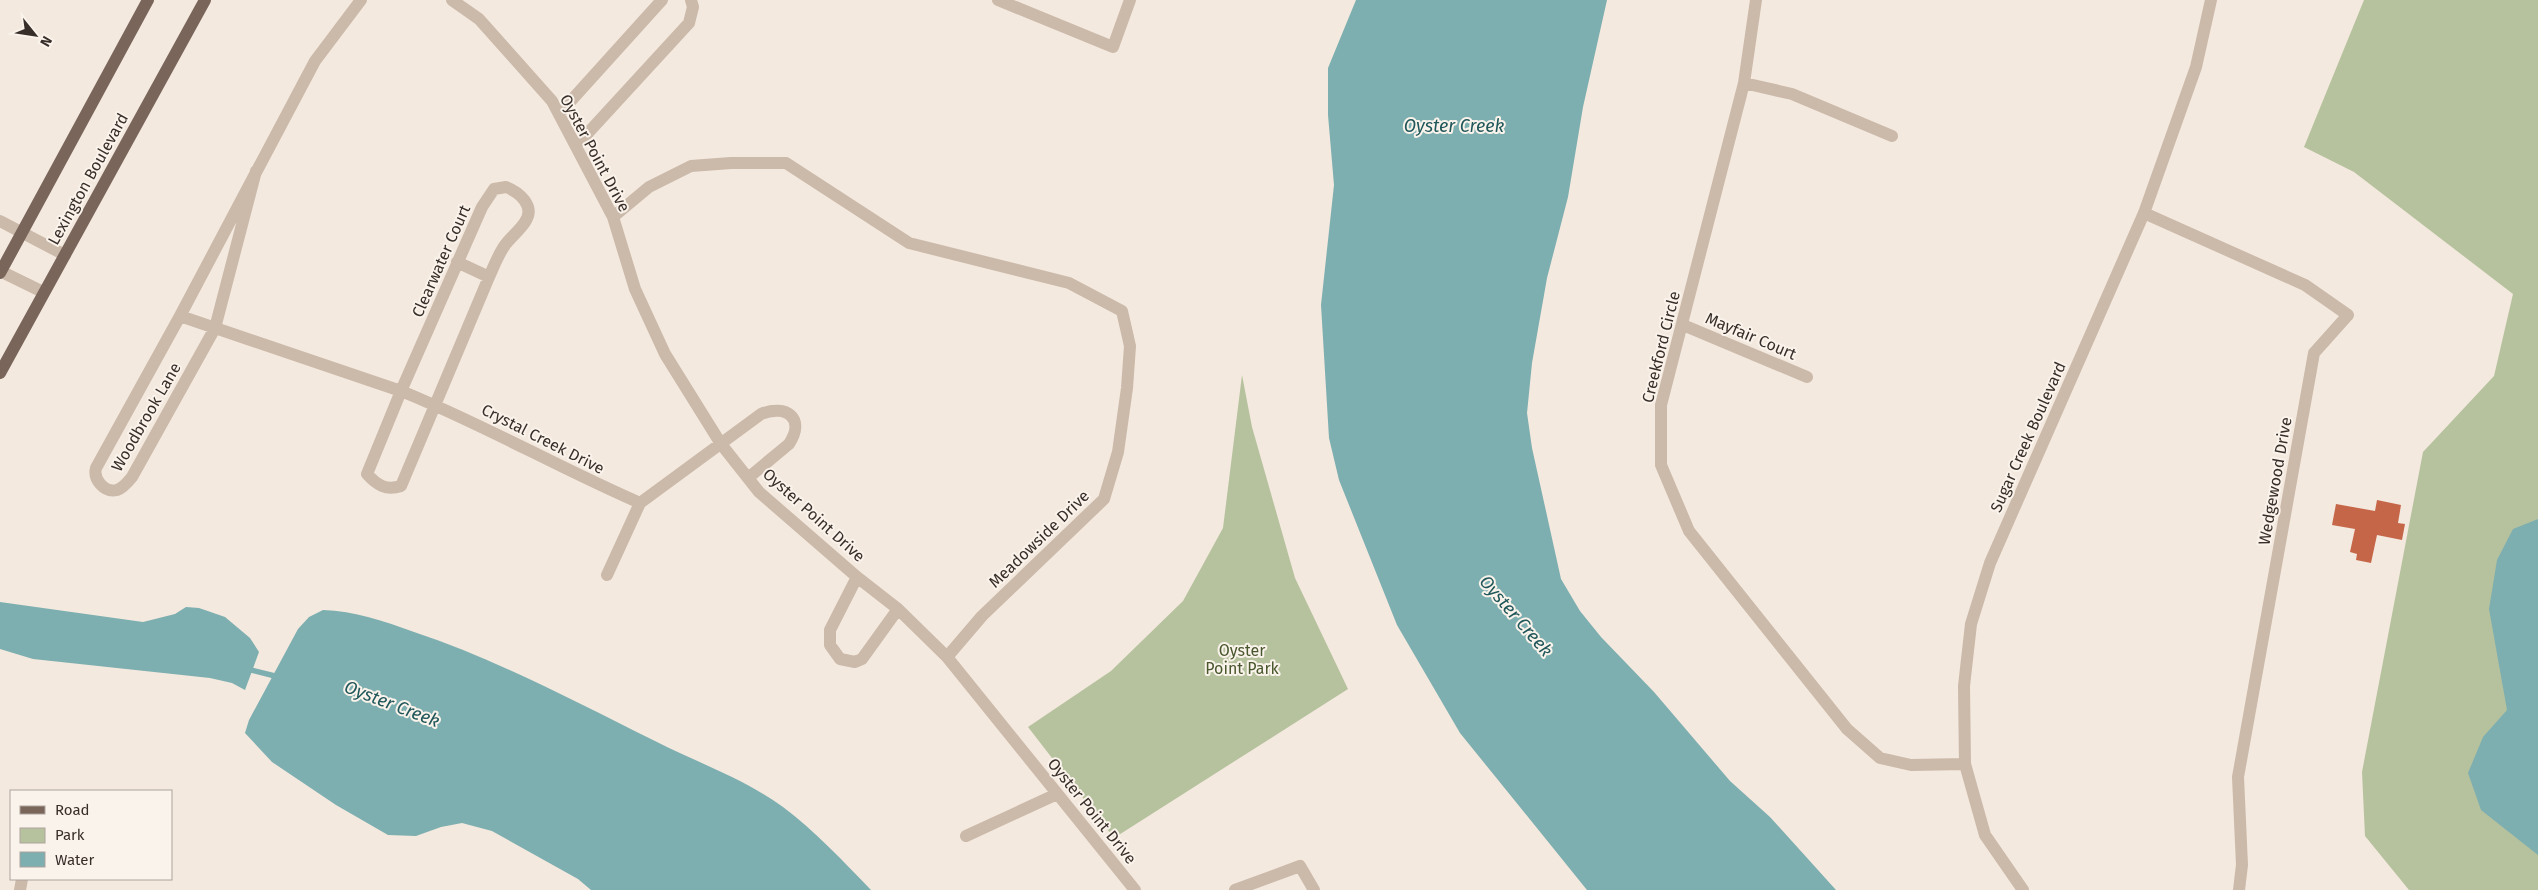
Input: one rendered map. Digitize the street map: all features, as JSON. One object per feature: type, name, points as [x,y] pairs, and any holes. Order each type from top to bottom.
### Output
[{"type":"main road","name":"Lexington Boulevard","points":[[0,272],[148,0]]},
{"type":"main road","name":"Lexington Boulevard","points":[[0,374],[205,0]]},
{"type":"street","name":"Woodbrook Lane","points":[[256,171],[215,328],[132,477],[118,490],[111,490],[97,482],[94,474],[96,468],[180,316],[256,171],[315,61],[361,0]]},
{"type":"street","name":"Oyster Point Drive","points":[[452,0],[479,19],[552,101],[613,217],[635,289],[664,354],[721,444],[759,492],[898,609],[947,657],[1135,890]]},
{"type":"street","points":[[559,114],[662,0]]},
{"type":"street","points":[[576,146],[688,23],[694,7],[691,0]]},
{"type":"street","points":[[998,0],[1113,47],[1130,0]]},
{"type":"street","name":"Creekford Circle","points":[[1756,0],[1744,83],[1683,326],[1661,405],[1661,465],[1689,531],[1848,729],[1880,758],[1911,765],[1964,764]]},
{"type":"street","name":"Sugar Creek Boulevard","points":[[2023,890],[1985,836],[1964,764],[1964,686],[1971,624],[1990,562],[2144,213],[2196,67],[2211,0]]},
{"type":"street","points":[[1744,83],[1792,94],[1892,136]]},
{"type":"street","name":"Meadowside Drive","points":[[613,217],[649,187],[691,166],[731,163],[786,164],[909,242],[1069,282],[1122,311],[1130,346],[1118,452],[1104,499],[982,616],[947,657]]},
{"type":"street","name":"Clearwater Court","points":[[506,187],[516,191],[525,200],[528,210],[526,221],[505,246],[489,277],[401,486],[391,489],[376,484],[367,474],[457,262],[482,207],[494,189],[506,187]]},
{"type":"street","name":"Wedgewood Drive","points":[[2144,213],[2305,285],[2348,315],[2314,353],[2238,777],[2242,865],[2239,890]]},
{"type":"street","points":[[0,220],[65,255]]},
{"type":"street","points":[[457,262],[489,277]]},
{"type":"street","points":[[0,272],[44,292]]},
{"type":"street","name":"Crystal Creek Drive","points":[[180,316],[434,404],[590,482],[640,503]]},
{"type":"street","name":"Mayfair Court","points":[[1683,326],[1807,377]]},
{"type":"street","points":[[606,575],[640,503],[760,414],[772,410],[787,413],[795,422],[797,430],[789,444],[748,478]]},
{"type":"street","points":[[857,576],[830,630],[830,645],[840,659],[855,662],[862,659],[898,609]]},
{"type":"street","points":[[966,836],[1057,794]]},
{"type":"street","points":[[1235,890],[1300,866],[1314,890]]},
{"type":"green space","points":[[2364,0],[2538,0],[2538,890],[2409,890],[2365,836],[2362,772],[2423,452],[2494,376],[2513,294],[2354,172],[2304,147]]},
{"type":"green space","name":"Oyster Point Park","points":[[1242,375],[1252,427],[1295,578],[1348,689],[1114,838],[1028,727],[1111,671],[1183,601],[1223,528]]},
{"type":"water","name":"Oyster Creek","points":[[1356,0],[1607,0],[1583,107],[1568,197],[1547,278],[1532,363],[1527,413],[1532,448],[1561,579],[1580,611],[1601,637],[1654,692],[1730,781],[1770,817],[1836,890],[1587,890],[1460,733],[1397,625],[1339,480],[1329,438],[1321,305],[1334,185],[1328,115],[1328,68]]},
{"type":"water","points":[[2538,519],[2538,855],[2481,810],[2468,773],[2483,737],[2507,710],[2489,609],[2497,560],[2513,529]]},
{"type":"water","points":[[0,602],[143,622],[175,614],[186,607],[199,608],[225,617],[250,638],[259,652],[245,690],[232,683],[210,678],[33,659],[0,649]]},
{"type":"water","name":"Oyster Creek","points":[[323,610],[358,614],[380,620],[476,655],[536,682],[752,787],[795,816],[829,847],[871,890],[591,890],[578,879],[492,831],[462,823],[441,827],[416,836],[388,835],[336,805],[272,762],[245,733],[249,720],[298,629],[309,617]]},
{"type":"building","points":[[2377,500],[2401,505],[2398,523],[2405,524],[2402,540],[2377,535],[2371,563],[2356,560],[2357,554],[2350,552],[2355,529],[2332,525],[2336,504],[2375,511]]},
{"type":"waterway","name":"Oyster Creek","points":[[247,669],[279,677]]}]
